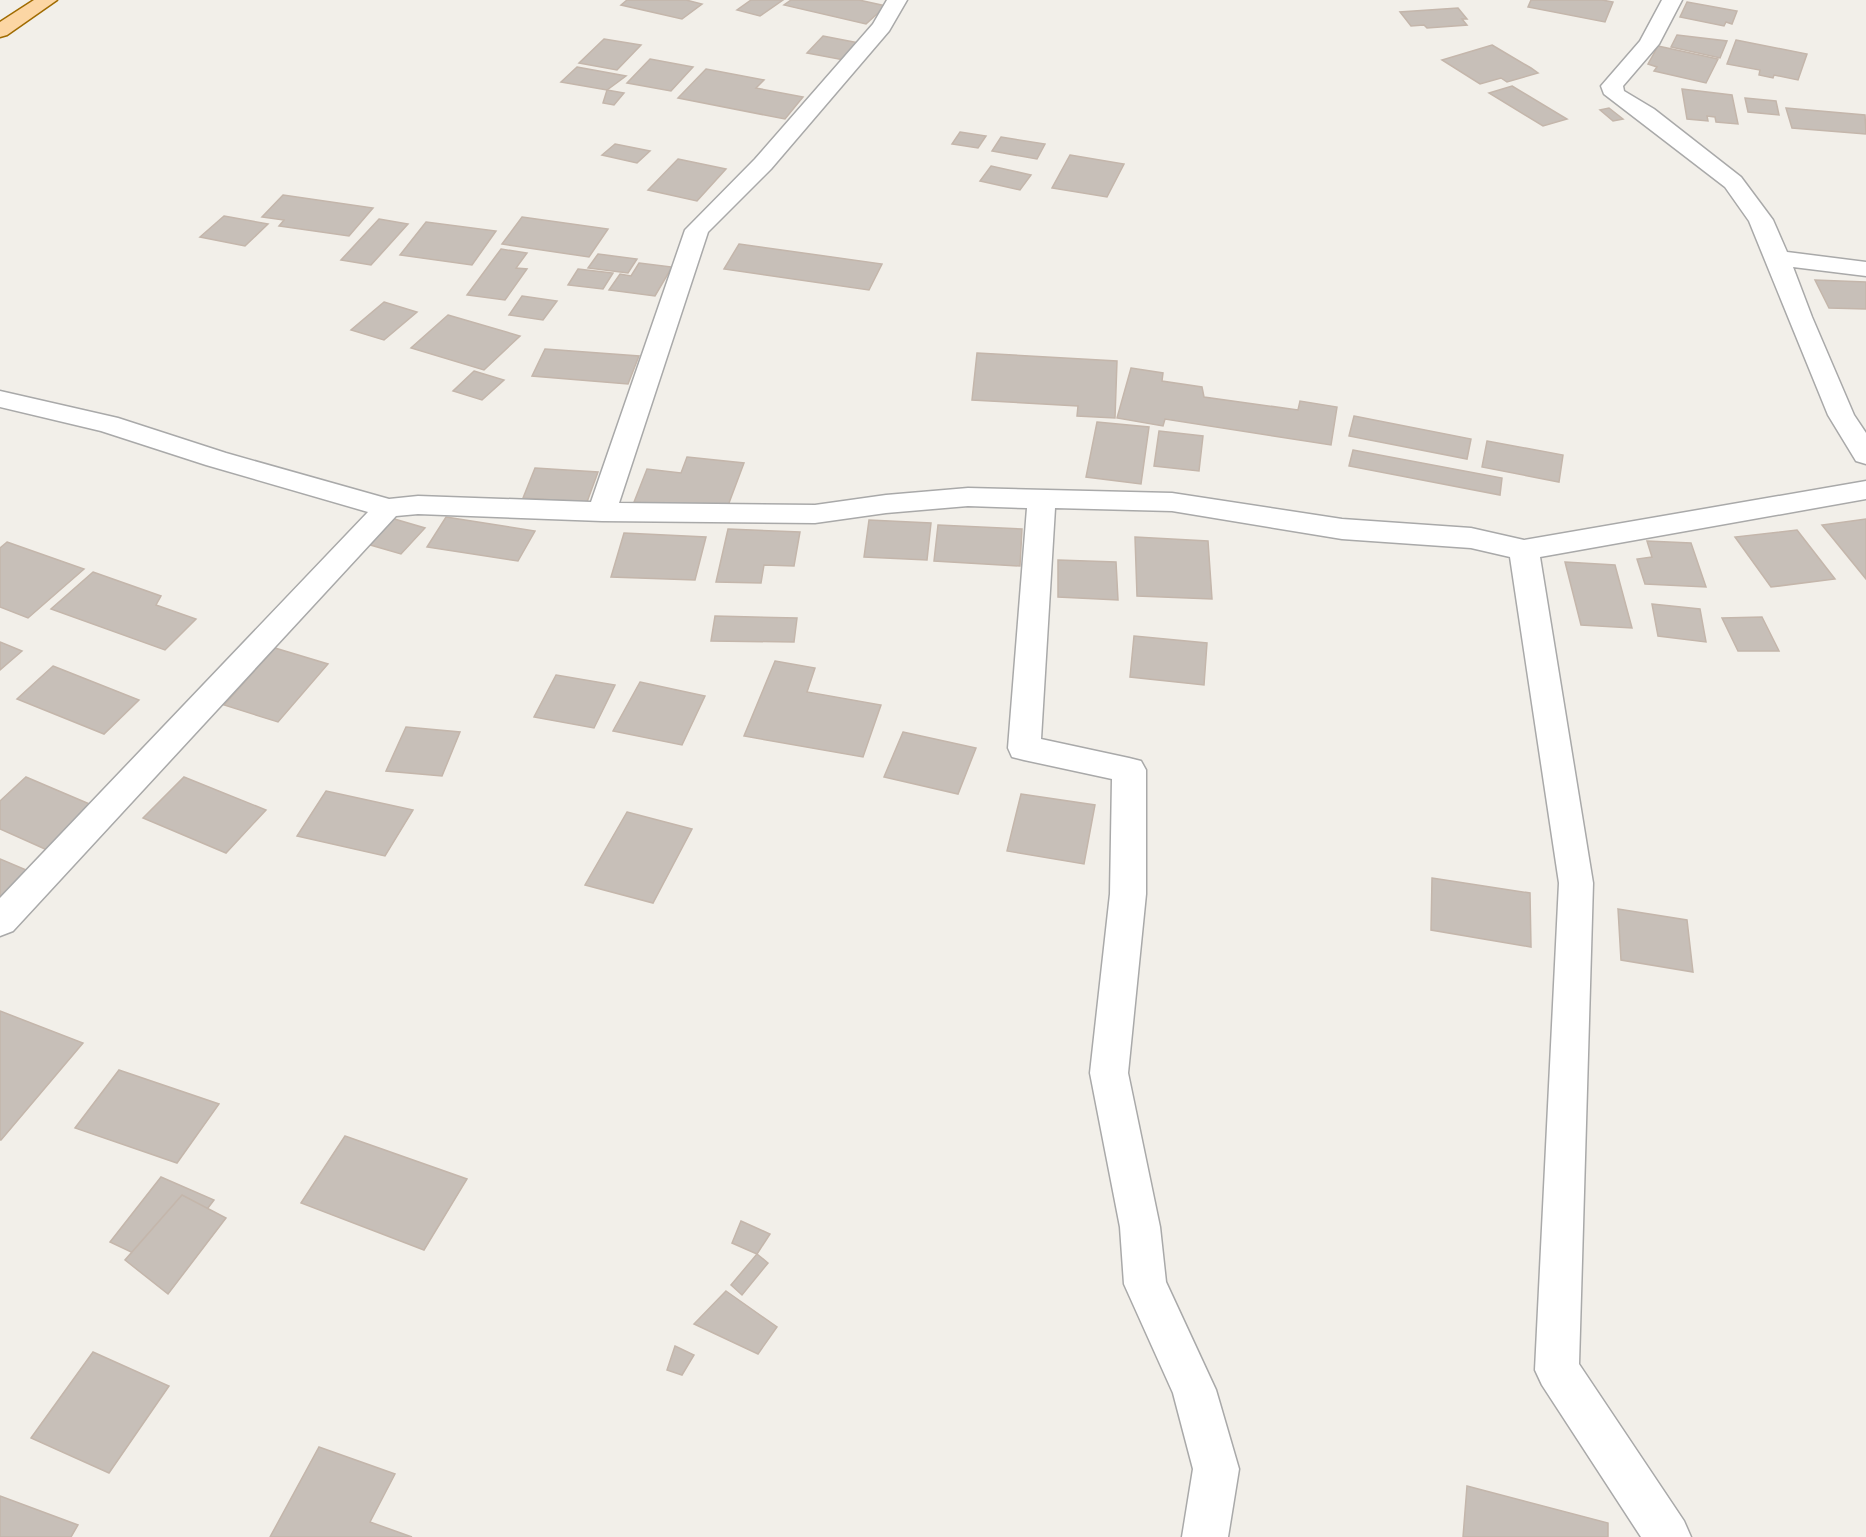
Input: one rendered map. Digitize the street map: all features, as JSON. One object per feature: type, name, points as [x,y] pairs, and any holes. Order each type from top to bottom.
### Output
[{"type":"main road","points":[[0,31],[47,0]]},
{"type":"street","points":[[602,512],[697,230],[763,164],[882,27],[897,0]]},
{"type":"street","points":[[1664,2],[1650,44],[1612,86],[1615,94],[1646,114],[1733,182],[1761,220],[1841,415],[1866,454]]},
{"type":"street","points":[[1778,258],[1866,269]]},
{"type":"street","points":[[0,399],[108,424],[216,459],[325,488],[388,508],[418,505],[602,512],[815,514],[886,504],[968,497],[1042,497],[1172,502],[1342,529],[1471,538],[1524,550],[1866,490]]},
{"type":"street","points":[[1042,497],[1024,748],[1129,770],[1128,894],[1109,1073],[1140,1227],[1145,1284],[1194,1390],[1216,1469],[1204,1537]]},
{"type":"street","points":[[0,921],[388,508]]},
{"type":"street","points":[[1524,550],[1576,883],[1557,1370],[1668,1537]]},
{"type":"building","points":[[627,0],[686,0],[702,4],[682,19],[621,5]]},
{"type":"building","points":[[751,0],[783,0],[760,16],[737,10]]},
{"type":"building","points":[[791,0],[859,0],[886,6],[866,24],[784,5]]},
{"type":"building","points":[[1531,0],[1613,2],[1605,22],[1528,7]]},
{"type":"building","points":[[1687,2],[1737,11],[1732,24],[1726,22],[1724,26],[1680,17]]},
{"type":"building","points":[[1458,8],[1467,19],[1462,19],[1467,25],[1427,28],[1424,25],[1411,26],[1400,12]]},
{"type":"building","points":[[1677,35],[1727,41],[1720,58],[1671,47]]},
{"type":"building","points":[[823,36],[859,43],[844,60],[807,53]]},
{"type":"building","points":[[604,39],[641,45],[617,70],[579,63]]},
{"type":"building","points":[[1736,40],[1807,54],[1798,80],[1774,75],[1773,78],[1759,75],[1760,70],[1727,64]]},
{"type":"building","points":[[1492,45],[1538,73],[1507,82],[1501,78],[1480,84],[1442,60]]},
{"type":"building","points":[[1658,46],[1718,59],[1706,83],[1654,71],[1657,67],[1648,64]]},
{"type":"building","points":[[650,59],[693,67],[671,91],[627,83]]},
{"type":"building","points":[[577,67],[626,76],[607,90],[561,82]]},
{"type":"building","points":[[706,69],[764,80],[756,88],[803,97],[785,119],[678,98]]},
{"type":"building","points":[[1512,86],[1567,119],[1543,126],[1489,93]]},
{"type":"building","points":[[1682,89],[1732,95],[1738,124],[1716,122],[1715,117],[1707,116],[1708,121],[1687,119]]},
{"type":"building","points":[[607,90],[624,93],[614,105],[603,103]]},
{"type":"building","points":[[1745,98],[1776,101],[1779,115],[1748,112]]},
{"type":"building","points":[[1609,108],[1623,119],[1613,121],[1600,110]]},
{"type":"building","points":[[1786,108],[1865,115],[1866,134],[1792,128]]},
{"type":"building","points":[[960,132],[986,136],[978,148],[952,144]]},
{"type":"building","points":[[1001,137],[1045,144],[1037,159],[992,151]]},
{"type":"building","points":[[615,144],[650,151],[637,163],[602,155]]},
{"type":"building","points":[[1070,155],[1124,164],[1107,197],[1052,188]]},
{"type":"building","points":[[678,159],[726,169],[697,201],[648,190]]},
{"type":"building","points":[[991,166],[1031,175],[1020,190],[980,181]]},
{"type":"building","points":[[283,195],[373,208],[349,236],[279,226],[284,220],[262,217]]},
{"type":"building","points":[[224,216],[268,224],[245,246],[200,237]]},
{"type":"building","points":[[522,217],[608,229],[589,257],[502,244]]},
{"type":"building","points":[[379,219],[408,224],[371,265],[341,260]]},
{"type":"building","points":[[426,222],[496,231],[472,265],[400,255]]},
{"type":"building","points":[[739,244],[882,264],[869,290],[724,269]]},
{"type":"building","points":[[501,249],[527,253],[516,268],[527,269],[505,300],[467,295]]},
{"type":"building","points":[[598,254],[637,259],[628,273],[588,268]]},
{"type":"building","points":[[639,263],[672,267],[655,296],[609,290],[620,274],[631,276]]},
{"type":"building","points":[[578,269],[613,273],[603,289],[568,285]]},
{"type":"building","points":[[1815,280],[1866,282],[1866,309],[1829,308]]},
{"type":"building","points":[[522,296],[557,301],[543,320],[509,315]]},
{"type":"building","points":[[384,302],[417,312],[384,340],[351,330]]},
{"type":"building","points":[[448,315],[520,336],[484,370],[411,348]]},
{"type":"building","points":[[545,349],[639,356],[628,384],[532,376]]},
{"type":"building","points":[[977,353],[1117,361],[1115,418],[1077,416],[1078,406],[972,400]]},
{"type":"building","points":[[1131,368],[1163,373],[1162,381],[1202,387],[1204,397],[1298,410],[1300,401],[1337,407],[1331,445],[1165,419],[1163,426],[1117,418]]},
{"type":"building","points":[[474,371],[504,380],[482,400],[453,391]]},
{"type":"building","points":[[1354,416],[1471,439],[1467,459],[1349,436]]},
{"type":"building","points":[[1097,422],[1149,427],[1141,484],[1086,477]]},
{"type":"building","points":[[1159,431],[1203,436],[1199,471],[1154,466]]},
{"type":"building","points":[[1487,441],[1563,455],[1559,482],[1482,467]]},
{"type":"building","points":[[1353,450],[1502,478],[1500,495],[1349,466]]},
{"type":"building","points":[[687,457],[744,463],[726,511],[634,502],[647,469],[681,473]]},
{"type":"building","points":[[535,468],[598,472],[587,502],[523,498]]},
{"type":"building","points":[[446,517],[535,531],[518,561],[427,547]]},
{"type":"building","points":[[391,518],[425,528],[401,554],[367,544]]},
{"type":"building","points":[[1866,519],[1866,579],[1822,525]]},
{"type":"building","points":[[869,520],[931,523],[927,560],[864,557]]},
{"type":"building","points":[[938,525],[1022,529],[1020,566],[934,561]]},
{"type":"building","points":[[728,529],[800,532],[794,566],[764,565],[761,583],[716,582]]},
{"type":"building","points":[[1797,530],[1835,579],[1771,587],[1735,537]]},
{"type":"building","points":[[624,533],[706,537],[695,580],[611,577]]},
{"type":"building","points":[[1135,537],[1208,541],[1212,599],[1137,596]]},
{"type":"building","points":[[1647,541],[1691,543],[1706,587],[1645,584],[1637,559],[1652,557]]},
{"type":"building","points":[[7,542],[84,569],[28,618],[0,607],[0,548]]},
{"type":"building","points":[[1058,560],[1116,562],[1118,600],[1058,597]]},
{"type":"building","points":[[1565,562],[1615,565],[1632,628],[1581,625]]},
{"type":"building","points":[[93,572],[161,596],[156,605],[196,619],[165,650],[51,609]]},
{"type":"building","points":[[1652,604],[1700,609],[1706,642],[1658,636]]},
{"type":"building","points":[[715,616],[797,618],[794,642],[711,641]]},
{"type":"building","points":[[1762,617],[1779,651],[1738,651],[1722,618]]},
{"type":"building","points":[[1134,636],[1207,643],[1204,685],[1130,677]]},
{"type":"building","points":[[0,642],[22,651],[0,670]]},
{"type":"building","points":[[275,648],[328,664],[278,722],[224,705]]},
{"type":"building","points":[[775,661],[815,668],[807,692],[881,705],[863,757],[744,736]]},
{"type":"building","points":[[53,666],[139,700],[104,734],[17,699]]},
{"type":"building","points":[[556,675],[615,685],[594,728],[534,717]]},
{"type":"building","points":[[640,682],[705,696],[682,745],[613,731]]},
{"type":"building","points":[[406,727],[460,732],[442,776],[386,771]]},
{"type":"building","points":[[903,732],[976,748],[958,794],[884,777]]},
{"type":"building","points":[[26,777],[99,808],[54,853],[0,829],[0,801]]},
{"type":"building","points":[[184,777],[266,810],[226,853],[143,818]]},
{"type":"building","points":[[326,791],[413,810],[385,856],[297,836]]},
{"type":"building","points":[[1021,794],[1095,805],[1084,864],[1007,851]]},
{"type":"building","points":[[627,812],[692,829],[653,903],[585,885]]},
{"type":"building","points":[[0,859],[38,875],[0,912]]},
{"type":"building","points":[[1432,878],[1530,893],[1531,947],[1431,930]]},
{"type":"building","points":[[1618,909],[1687,920],[1693,972],[1621,960]]},
{"type":"building","points":[[0,1011],[83,1043],[1,1140],[0,1140]]},
{"type":"building","points":[[119,1070],[219,1104],[177,1163],[75,1128]]},
{"type":"building","points":[[345,1136],[467,1179],[424,1250],[301,1203]]},
{"type":"building","points":[[161,1177],[214,1200],[163,1267],[110,1242]]},
{"type":"building","points":[[182,1195],[226,1218],[168,1294],[125,1260]]},
{"type":"building","points":[[741,1221],[770,1234],[757,1254],[732,1243]]},
{"type":"building","points":[[757,1254],[768,1263],[742,1295],[731,1285]]},
{"type":"building","points":[[726,1291],[777,1327],[758,1354],[694,1324]]},
{"type":"building","points":[[675,1346],[694,1355],[682,1375],[667,1370]]},
{"type":"building","points":[[93,1352],[169,1386],[109,1473],[31,1438]]},
{"type":"building","points":[[319,1447],[395,1474],[370,1522],[412,1537],[270,1537]]},
{"type":"building","points":[[1467,1486],[1608,1523],[1608,1537],[1463,1537]]},
{"type":"building","points":[[0,1496],[78,1525],[71,1537],[0,1537]]}]
